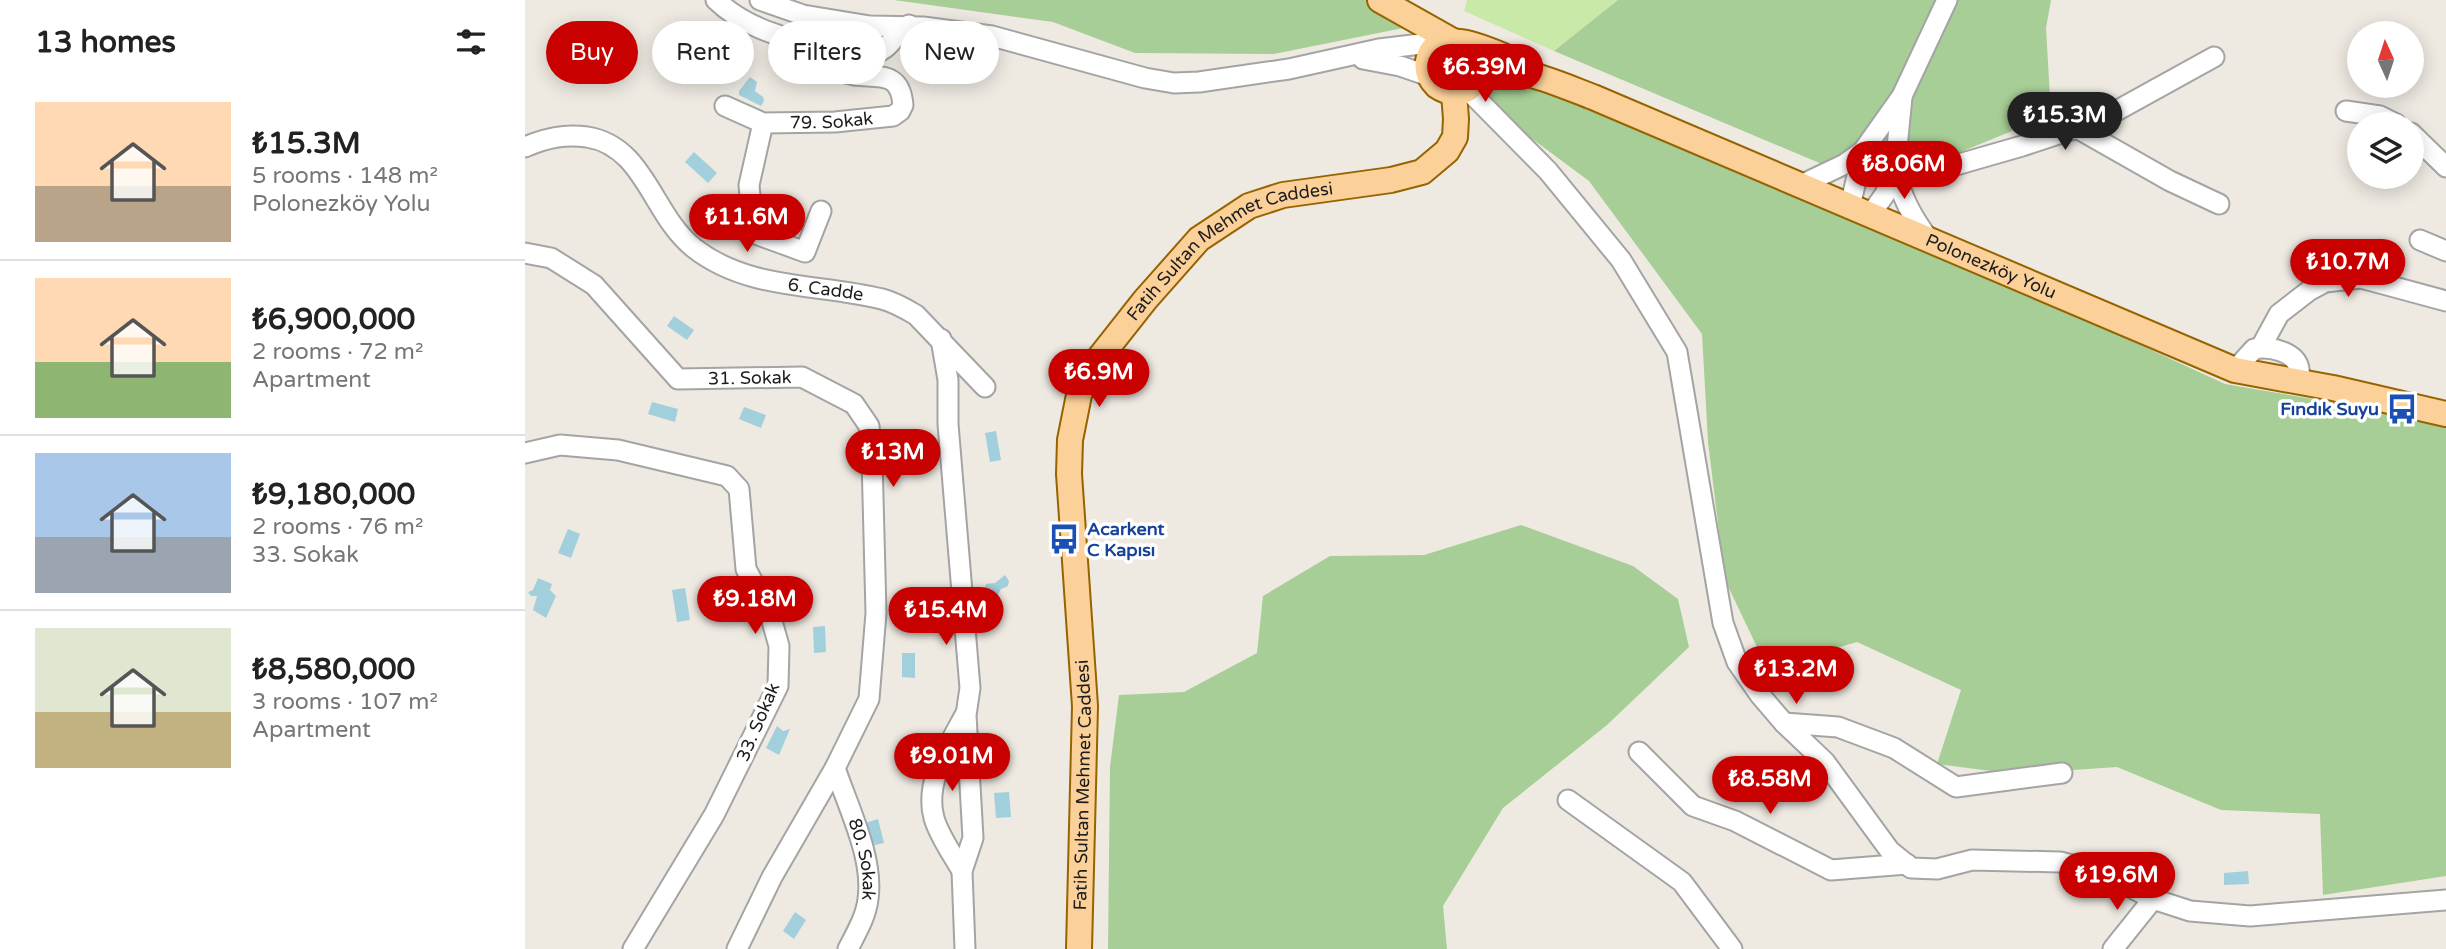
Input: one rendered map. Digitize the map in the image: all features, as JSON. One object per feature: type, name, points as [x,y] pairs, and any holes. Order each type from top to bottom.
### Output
[{"type":"main road","points":[[1380,0],[1460,42],[1524,65],[1546,79]]},
{"type":"main road","points":[[1460,42],[1433,50],[1428,63],[1429,76],[1442,90],[1467,84],[1497,69],[1546,79]]},
{"type":"main road","points":[[1460,42],[1478,57],[1467,84]]},
{"type":"main road","name":"Polonezköy Yolu","points":[[1546,79],[1927,237],[2235,370],[2446,414]]},
{"type":"main road","name":"Fatih Sultan Mehmet Caddesi","points":[[1079,949],[1085,706],[1069,474],[1070,440],[1079,395],[1089,371],[1145,300],[1199,239],[1249,206],[1283,195],[1391,180],[1422,172],[1447,151],[1455,137],[1456,119],[1467,84]]},
{"type":"street","points":[[716,0],[731,14],[768,32]]},
{"type":"street","points":[[760,0],[803,15],[870,26],[900,28]]},
{"type":"street","points":[[1801,185],[1845,164],[1863,151],[1902,96],[1947,0]]},
{"type":"street","points":[[920,21],[927,18],[975,21]]},
{"type":"street","points":[[999,27],[1031,34],[1063,47],[1083,60],[1145,78],[1174,83],[1199,82],[1348,58],[1379,50],[1460,42]]},
{"type":"street","points":[[886,47],[900,31]]},
{"type":"street","points":[[1895,169],[1949,167],[2098,121],[2214,57]]},
{"type":"street","points":[[1348,58],[1383,61],[1429,76]]},
{"type":"street","name":"79. Sokak","points":[[725,106],[764,123],[880,119],[893,116],[903,105],[903,96],[898,85],[892,79],[886,78]]},
{"type":"street","points":[[1467,84],[1548,171],[1621,260],[1677,352],[1723,623],[1737,662],[1784,723],[1825,762],[1890,851],[1912,868],[1937,869],[1972,860],[2060,862],[2106,874],[2153,899],[2190,911],[2250,916],[2446,900]]},
{"type":"street","points":[[1860,210],[1885,194],[1895,169],[1902,96]]},
{"type":"street","points":[[2346,111],[2353,112]]},
{"type":"street","name":"79. Sokak","points":[[764,123],[749,185],[750,196],[758,213],[753,233],[805,252],[821,211]]},
{"type":"street","points":[[2075,127],[2170,181],[2219,204]]},
{"type":"street","name":"6. Cadde","points":[[525,147],[544,139],[568,135],[595,139],[618,148],[635,166],[671,226],[694,248],[722,267],[773,282],[884,299],[916,314],[985,387]]},
{"type":"street","points":[[2424,146],[2446,167]]},
{"type":"street","points":[[1860,210],[1863,151]]},
{"type":"street","points":[[1895,169],[1909,212],[1927,237]]},
{"type":"street","points":[[2420,240],[2446,251]]},
{"type":"street","name":"31. Sokak","points":[[525,253],[551,258],[594,285],[678,380],[802,376],[854,404],[869,426],[876,613],[869,699],[835,768],[772,877],[737,949]]},
{"type":"street","points":[[2261,347],[2279,314],[2325,282],[2361,278],[2446,301]]},
{"type":"street","points":[[941,340],[948,380],[948,424],[970,688],[965,715],[973,838],[961,872],[965,949]]},
{"type":"street","points":[[2235,370],[2254,349],[2269,346],[2293,359],[2299,369],[2297,381]]},
{"type":"street","name":"33. Sokak","points":[[525,453],[559,445],[618,450],[727,476],[739,489],[746,569],[769,614],[779,646],[778,686],[742,761],[715,815],[633,949]]},
{"type":"street","points":[[961,872],[934,818],[932,789],[944,755],[965,715]]},
{"type":"street","points":[[1784,723],[1839,727],[1894,748],[1956,787],[2062,773]]},
{"type":"street","points":[[1639,752],[1693,806],[1735,821],[1831,870],[1907,864]]},
{"type":"street","name":"80. Sokak","points":[[835,768],[869,868],[866,910],[848,949]]},
{"type":"street","points":[[1568,800],[1682,882],[1732,949]]},
{"type":"street","points":[[2113,949],[2153,899]]},
{"type":"green space","points":[[894,0],[1378,0],[1418,25],[1274,54],[1135,53],[1053,22]]},
{"type":"green space","points":[[1467,0],[1618,0],[1554,51],[1464,11]]},
{"type":"green space","points":[[1618,0],[2051,0],[2046,28],[2051,115],[1941,160],[1895,195],[1554,51]]},
{"type":"green space","points":[[1489,68],[1794,185],[2225,384],[2446,422],[2446,876],[2323,895],[2320,814],[2221,810],[2117,767],[2014,774],[1937,764],[1961,690],[1857,642],[1767,668],[1725,580],[1708,442],[1702,334],[1589,181],[1484,103]]},
{"type":"green space","points":[[1521,525],[1633,566],[1678,599],[1689,647],[1607,725],[1503,808],[1443,906],[1447,949],[1108,949],[1110,767],[1119,695],[1184,692],[1257,653],[1263,596],[1330,556],[1424,555]]},
{"type":"water","points":[[754,80],[757,82],[755,91],[764,101],[761,106],[739,95],[744,84],[754,84]]},
{"type":"water","points":[[694,152],[717,173],[708,183],[685,162]]},
{"type":"water","points":[[674,316],[694,330],[687,340],[667,326]]},
{"type":"water","points":[[652,402],[678,409],[675,422],[648,414]]},
{"type":"water","points":[[744,407],[766,415],[761,428],[739,419]]},
{"type":"water","points":[[996,431],[1001,460],[990,462],[985,433]]},
{"type":"water","points":[[568,529],[580,534],[571,558],[558,553]]},
{"type":"water","points":[[1005,575],[1009,581],[1008,586],[1001,589],[997,597],[989,598],[984,590],[986,584],[995,583]]},
{"type":"water","points":[[538,578],[552,584],[550,590],[556,596],[546,618],[533,610],[537,596],[531,596],[528,592],[533,590]]},
{"type":"water","points":[[685,588],[690,620],[677,622],[672,590]]},
{"type":"water","points":[[825,626],[826,652],[814,653],[813,627]]},
{"type":"water","points":[[902,653],[915,653],[915,678],[902,677]]},
{"type":"water","points":[[777,726],[783,731],[790,729],[779,755],[766,748]]},
{"type":"water","points":[[1009,792],[1011,817],[996,818],[994,793]]},
{"type":"water","points":[[878,819],[884,843],[871,846],[865,823]]},
{"type":"water","points":[[2248,871],[2249,884],[2224,885],[2224,873]]},
{"type":"water","points":[[795,912],[806,920],[794,939],[783,931]]},
{"type":"place","name":"Fındık Suyu","points":[[2402,409]]},
{"type":"place","name":"Acarkent C Kapısı","points":[[1064,539]]}]
